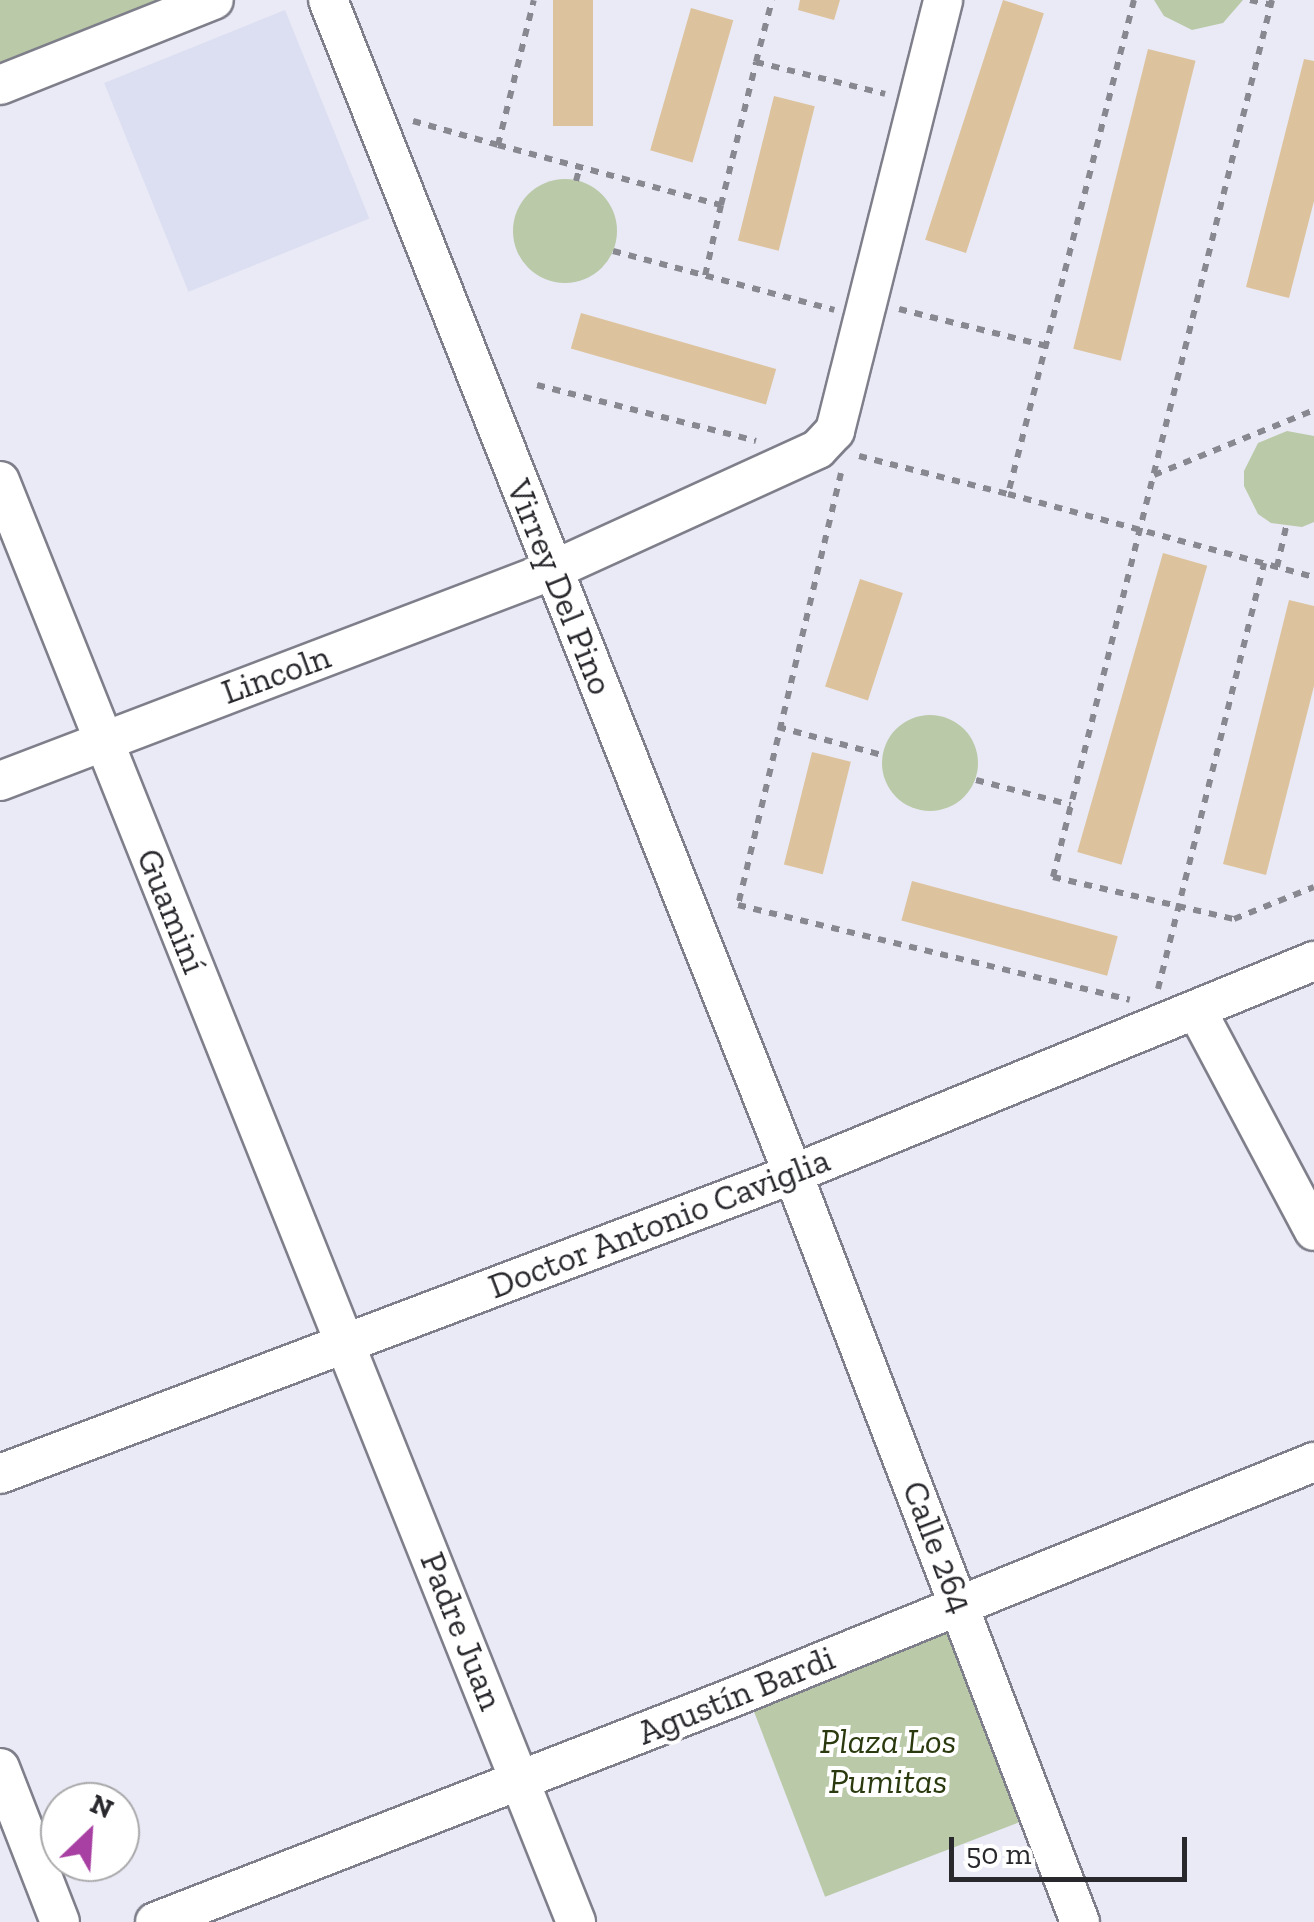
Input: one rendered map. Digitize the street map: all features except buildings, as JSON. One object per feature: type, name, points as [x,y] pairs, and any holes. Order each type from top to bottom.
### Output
[{"type":"street","points":[[0,85],[214,0]]},
{"type":"street","name":"Virrey Del Pino","points":[[328,0],[793,1174]]},
{"type":"street","name":"Lincoln","points":[[0,781],[554,570],[818,449],[835,430],[943,0]]},
{"type":"street","name":"Guaminí","points":[[0,481],[347,1341]]},
{"type":"street","name":"Doctor Antonio Caviglia","points":[[0,1474],[793,1174],[1314,961]]},
{"type":"street","points":[[1197,1011],[1314,1232]]},
{"type":"street","name":"Calle 264","points":[[793,1174],[961,1603],[1035,1812],[1080,1922]]},
{"type":"street","name":"Padre Juan","points":[[347,1341],[576,1922]]},
{"type":"street","name":"Agustín Bardi","points":[[155,1922],[522,1781],[1314,1462]]},
{"type":"street","points":[[0,1768],[60,1922]]},
{"type":"path","points":[[498,145],[534,0]]},
{"type":"path","points":[[706,276],[772,0]]},
{"type":"path","points":[[1008,494],[1134,0]]},
{"type":"path","points":[[1250,0],[1271,2],[1053,877],[1234,919],[1314,888]]},
{"type":"path","points":[[756,62],[895,96]]},
{"type":"path","points":[[412,121],[722,204]]},
{"type":"path","points":[[576,181],[580,166]]},
{"type":"path","points":[[614,251],[838,311]]},
{"type":"path","points":[[883,305],[1046,346]]},
{"type":"path","points":[[537,385],[767,444]]},
{"type":"path","points":[[1153,475],[1314,410]]},
{"type":"path","points":[[846,452],[1314,577]]},
{"type":"path","points":[[842,471],[738,905],[1135,1001]]},
{"type":"path","points":[[1278,567],[1286,527]]},
{"type":"path","points":[[1154,1006],[1264,562]]},
{"type":"path","points":[[778,727],[882,754]]},
{"type":"path","points":[[976,780],[1071,805]]},
{"type":"shaded area","points":[[285,10],[369,219],[188,292],[104,83]]},
{"type":"green space","points":[[0,0],[163,0],[0,64]]},
{"type":"green space","points":[[1154,0],[1243,0],[1223,23],[1192,30],[1164,16]]},
{"type":"green space","points":[[565,179],[585,183],[602,194],[613,211],[617,231],[613,251],[602,268],[585,279],[565,283],[545,279],[528,268],[517,251],[513,231],[517,211],[528,194],[545,183]]},
{"type":"green space","points":[[1287,431],[1314,436],[1314,522],[1302,527],[1271,523],[1258,514],[1244,486],[1244,471],[1258,443]]},
{"type":"green space","points":[[930,715],[949,718],[964,729],[975,744],[975,782],[964,797],[949,808],[930,811],[911,808],[896,797],[885,782],[882,763],[885,744],[896,729],[911,718]]},
{"type":"green space","name":"Plaza Los Pumitas","points":[[950,1625],[1025,1820],[825,1897],[750,1702]]}]
